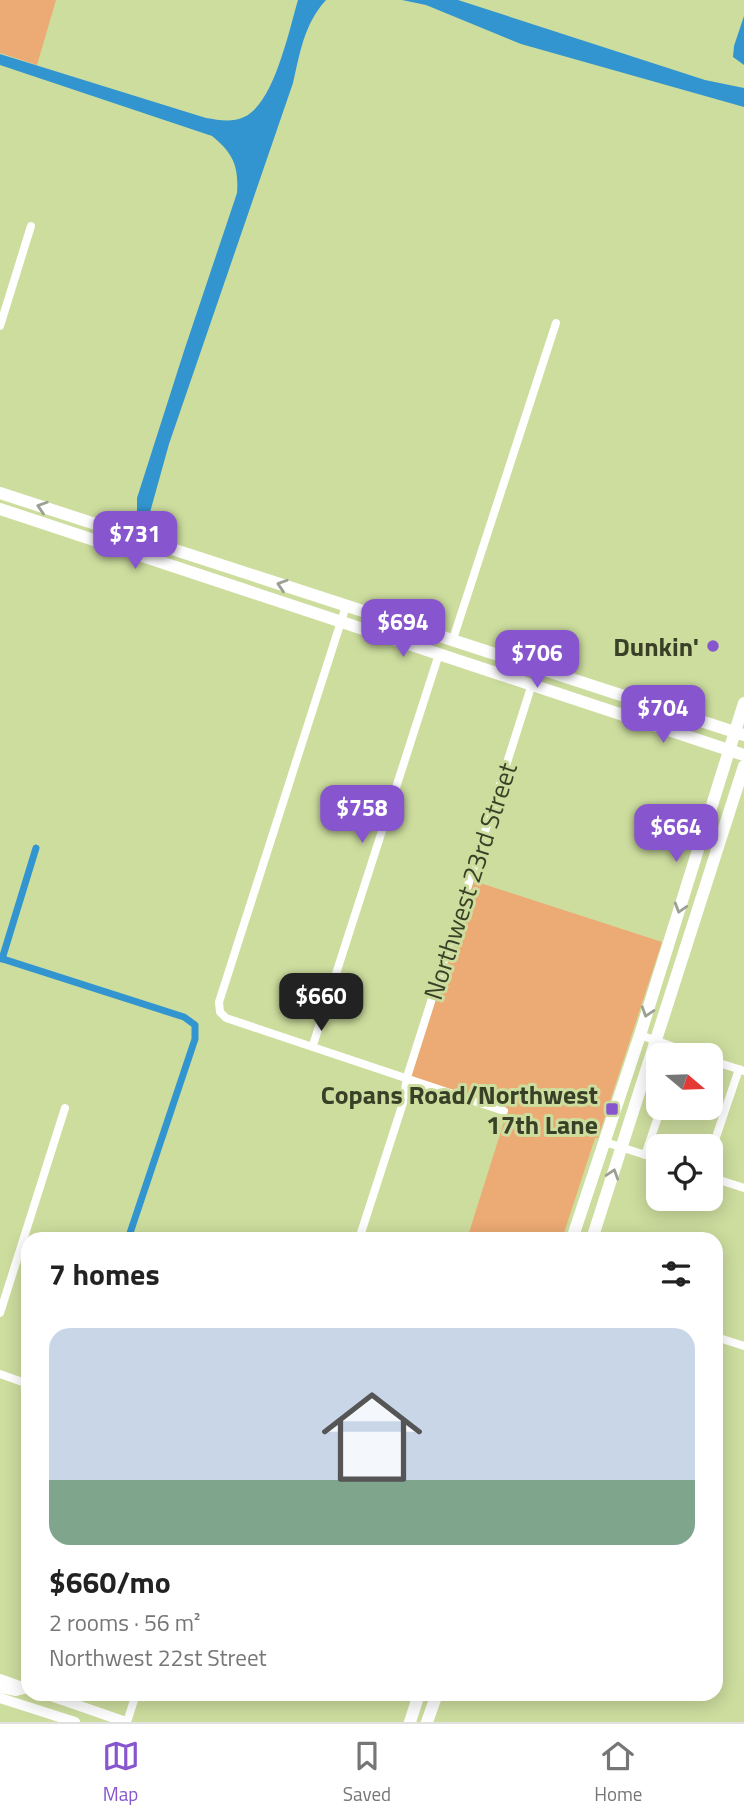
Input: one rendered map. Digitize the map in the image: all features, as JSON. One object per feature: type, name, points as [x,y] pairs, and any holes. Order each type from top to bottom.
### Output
[{"type":"main road","points":[[0,493],[740,733]]},
{"type":"main road","points":[[0,509],[744,755]]},
{"type":"main road","points":[[102,543],[113,539],[150,551],[162,546]]},
{"type":"main road","points":[[514,678],[530,675],[538,667]]},
{"type":"main road","points":[[574,1232],[730,749],[740,733],[744,703]]},
{"type":"main road","points":[[594,1232],[744,766]]},
{"type":"main road","points":[[410,1722],[417,1701]]},
{"type":"main road","points":[[428,1722],[435,1701]]},
{"type":"street","points":[[0,326],[31,226]]},
{"type":"street","points":[[453,639],[556,323]]},
{"type":"street","points":[[346,606],[219,1002],[220,1012],[226,1018],[504,1111]]},
{"type":"street","points":[[313,1045],[439,654]]},
{"type":"street","name":"Northwest 23rd Street","points":[[361,1232],[403,1103],[407,1077],[532,684]]},
{"type":"street","points":[[640,1035],[660,1043]]},
{"type":"street","points":[[718,1134],[741,1070],[723,1064]]},
{"type":"street","points":[[26,1232],[65,1108]]},
{"type":"street","points":[[605,1142],[645,1155],[657,1120]]},
{"type":"street","points":[[723,1181],[744,1188]]},
{"type":"street","points":[[0,1313],[21,1247]]},
{"type":"street","points":[[723,1339],[744,1346]]},
{"type":"street","points":[[0,1374],[21,1382]]},
{"type":"street","points":[[0,1679],[21,1686]]},
{"type":"street","points":[[0,1688],[21,1690]]},
{"type":"street","points":[[0,1698],[75,1722]]},
{"type":"street","points":[[66,1701],[127,1722],[134,1701]]},
{"type":"shaded area","points":[[0,0],[56,0],[37,65],[0,53]]},
{"type":"shaded area","points":[[474,881],[662,942],[564,1232],[469,1232],[508,1109],[411,1077]]},
{"type":"water","points":[[298,0],[326,0],[304,39],[293,83],[169,444],[149,516],[140,519],[137,513],[137,498],[237,193],[236,168],[230,154],[212,136],[0,65],[0,54],[206,118],[234,120],[255,109],[272,82]]},
{"type":"water","points":[[402,0],[458,0],[705,80],[744,88],[744,107],[521,44],[426,5]]},
{"type":"water","points":[[744,16],[744,65],[733,57]]},
{"type":"waterway","points":[[2,959],[36,848]]},
{"type":"waterway","points":[[0,958],[184,1017],[195,1025],[195,1039],[130,1232]]},
{"type":"place","name":"Dunkin'","points":[[713,646]]},
{"type":"place","name":"Copans Road/Northwest 17th Lane","points":[[612,1109]]}]
